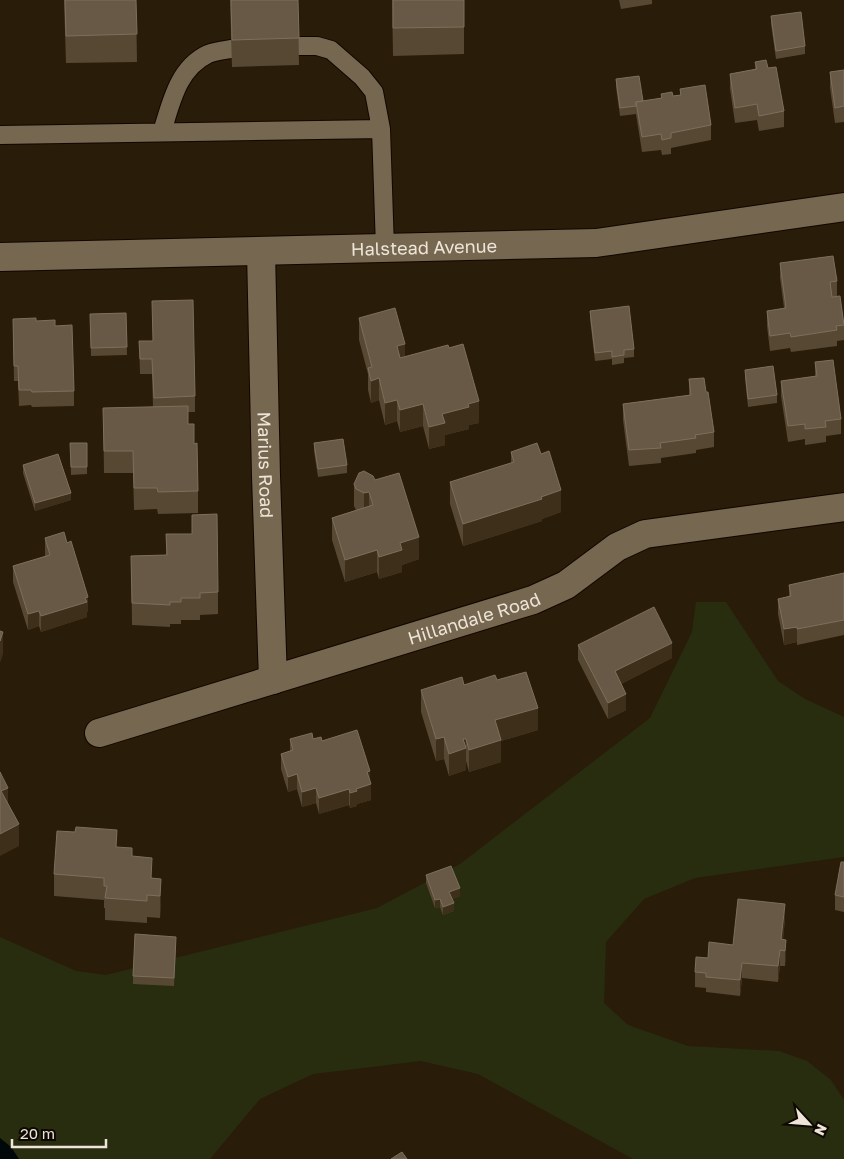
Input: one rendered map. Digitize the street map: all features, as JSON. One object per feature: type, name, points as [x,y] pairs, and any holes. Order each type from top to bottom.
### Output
[{"type":"street","name":"Halstead Avenue","points":[[0,258],[596,243],[844,207]]},
{"type":"street","name":"Marius Road","points":[[261,251],[266,486],[273,680]]},
{"type":"street","name":"Hillandale Road","points":[[99,733],[533,600],[566,585],[617,547],[645,534],[844,507]]},
{"type":"lane","points":[[298,46],[317,46],[331,50],[362,77],[374,92],[381,129],[385,248]]},
{"type":"lane","points":[[162,132],[174,91],[189,68],[208,54],[231,49]]},
{"type":"lane","points":[[0,135],[381,129]]},
{"type":"green space","points":[[696,602],[726,602],[778,681],[805,699],[844,717],[844,857],[695,878],[644,899],[606,942],[604,1003],[628,1025],[688,1046],[779,1051],[807,1061],[831,1080],[844,1100],[844,1159],[633,1159],[478,1074],[421,1061],[313,1074],[260,1099],[210,1159],[19,1159],[11,1147],[0,1138],[0,937],[76,971],[106,975],[377,908],[460,864],[650,718],[692,632]]},
{"type":"shaded area","points":[[0,1138],[11,1147],[19,1159],[0,1159]]},
{"type":"building","points":[[65,0],[136,0],[137,34],[66,36]]},
{"type":"building","points":[[231,0],[298,0],[299,38],[232,40]]},
{"type":"building","points":[[393,0],[464,0],[464,27],[393,28]]},
{"type":"building","points":[[801,12],[805,46],[776,51],[771,16]]},
{"type":"building","points":[[766,60],[768,68],[776,67],[784,111],[759,116],[757,104],[735,108],[730,74],[757,69],[755,62]]},
{"type":"building","points":[[844,70],[844,106],[835,108],[830,72]]},
{"type":"building","points":[[639,76],[643,101],[636,102],[636,106],[620,108],[616,79]]},
{"type":"building","points":[[705,85],[711,125],[671,133],[671,138],[662,140],[661,134],[642,137],[636,102],[662,98],[661,94],[672,92],[673,96],[681,95],[680,89]]},
{"type":"building","points":[[833,256],[837,281],[830,282],[832,297],[840,296],[844,325],[836,326],[837,330],[791,337],[790,333],[770,336],[767,311],[786,308],[780,263]]},
{"type":"building","points":[[193,300],[195,396],[154,398],[152,359],[140,359],[139,341],[153,341],[152,301]]},
{"type":"building","points":[[629,306],[634,349],[624,350],[624,355],[612,357],[612,351],[595,353],[590,311]]},
{"type":"building","points":[[395,308],[405,344],[397,346],[400,358],[448,345],[449,348],[463,344],[479,401],[468,404],[469,407],[442,414],[445,423],[429,427],[423,404],[400,410],[397,400],[385,403],[379,378],[371,381],[368,368],[372,367],[359,318]]},
{"type":"building","points":[[126,313],[127,347],[91,348],[90,314]]},
{"type":"building","points":[[36,318],[36,321],[55,320],[55,326],[72,325],[74,391],[32,392],[31,390],[19,390],[18,366],[14,366],[13,319]]},
{"type":"building","points":[[833,360],[841,419],[825,421],[826,427],[805,429],[805,424],[788,426],[781,381],[817,376],[815,362]]},
{"type":"building","points":[[773,366],[777,395],[748,399],[745,370]]},
{"type":"building","points":[[704,378],[714,432],[695,435],[696,438],[660,443],[661,448],[629,450],[623,404],[691,395],[689,379]]},
{"type":"building","points":[[188,406],[188,424],[194,424],[194,444],[197,443],[198,491],[158,492],[157,488],[134,488],[133,451],[104,451],[103,408]]},
{"type":"building","points":[[343,439],[347,465],[318,469],[314,443]]},
{"type":"building","points":[[70,443],[87,443],[87,467],[71,467]]},
{"type":"building","points":[[537,443],[541,454],[549,451],[561,490],[541,497],[542,499],[463,524],[450,482],[514,462],[511,452]]},
{"type":"building","points":[[58,454],[71,493],[35,503],[23,465]]},
{"type":"building","points":[[364,471],[373,476],[375,480],[399,473],[419,537],[400,543],[402,550],[379,557],[377,550],[345,560],[332,518],[373,505],[369,492],[364,493],[356,489],[354,484],[359,473]]},
{"type":"building","points":[[217,514],[218,592],[200,593],[200,598],[181,598],[181,602],[170,602],[170,605],[132,603],[131,556],[167,555],[166,534],[192,534],[192,515]]},
{"type":"building","points":[[64,532],[67,543],[71,541],[88,597],[85,598],[87,602],[41,616],[39,611],[28,614],[13,566],[50,555],[45,538]]},
{"type":"building","points":[[844,573],[844,620],[797,629],[797,627],[784,629],[778,599],[791,596],[789,585]]},
{"type":"building","points":[[654,607],[672,643],[615,671],[626,694],[608,703],[578,645]]},
{"type":"building","points":[[526,672],[538,708],[495,720],[501,740],[469,750],[466,739],[463,739],[466,748],[449,754],[444,737],[436,739],[421,690],[462,677],[464,685],[495,675],[497,680]]},
{"type":"building","points":[[357,730],[370,771],[367,772],[371,784],[350,793],[349,789],[319,798],[316,788],[302,792],[297,774],[288,777],[281,754],[293,750],[290,739],[312,733],[313,739],[321,737],[322,741]]},
{"type":"building","points":[[0,772],[8,788],[1,791],[19,824],[0,834]]},
{"type":"building","points":[[76,827],[117,830],[116,847],[132,848],[132,856],[152,858],[151,878],[161,879],[160,896],[147,895],[147,901],[105,898],[107,886],[104,886],[104,878],[54,874],[57,831],[75,832]]},
{"type":"building","points":[[841,862],[844,862],[844,897],[835,895]]},
{"type":"building","points":[[451,866],[460,888],[449,892],[454,903],[443,907],[440,899],[435,900],[426,875]]},
{"type":"building","points":[[738,899],[785,904],[781,939],[786,940],[785,951],[780,950],[778,966],[742,963],[740,980],[706,977],[706,973],[695,972],[696,957],[708,958],[709,942],[733,945]]},
{"type":"building","points":[[135,934],[176,937],[174,978],[133,976]]},
{"type":"building","points":[[402,1152],[407,1159],[391,1159]]}]
